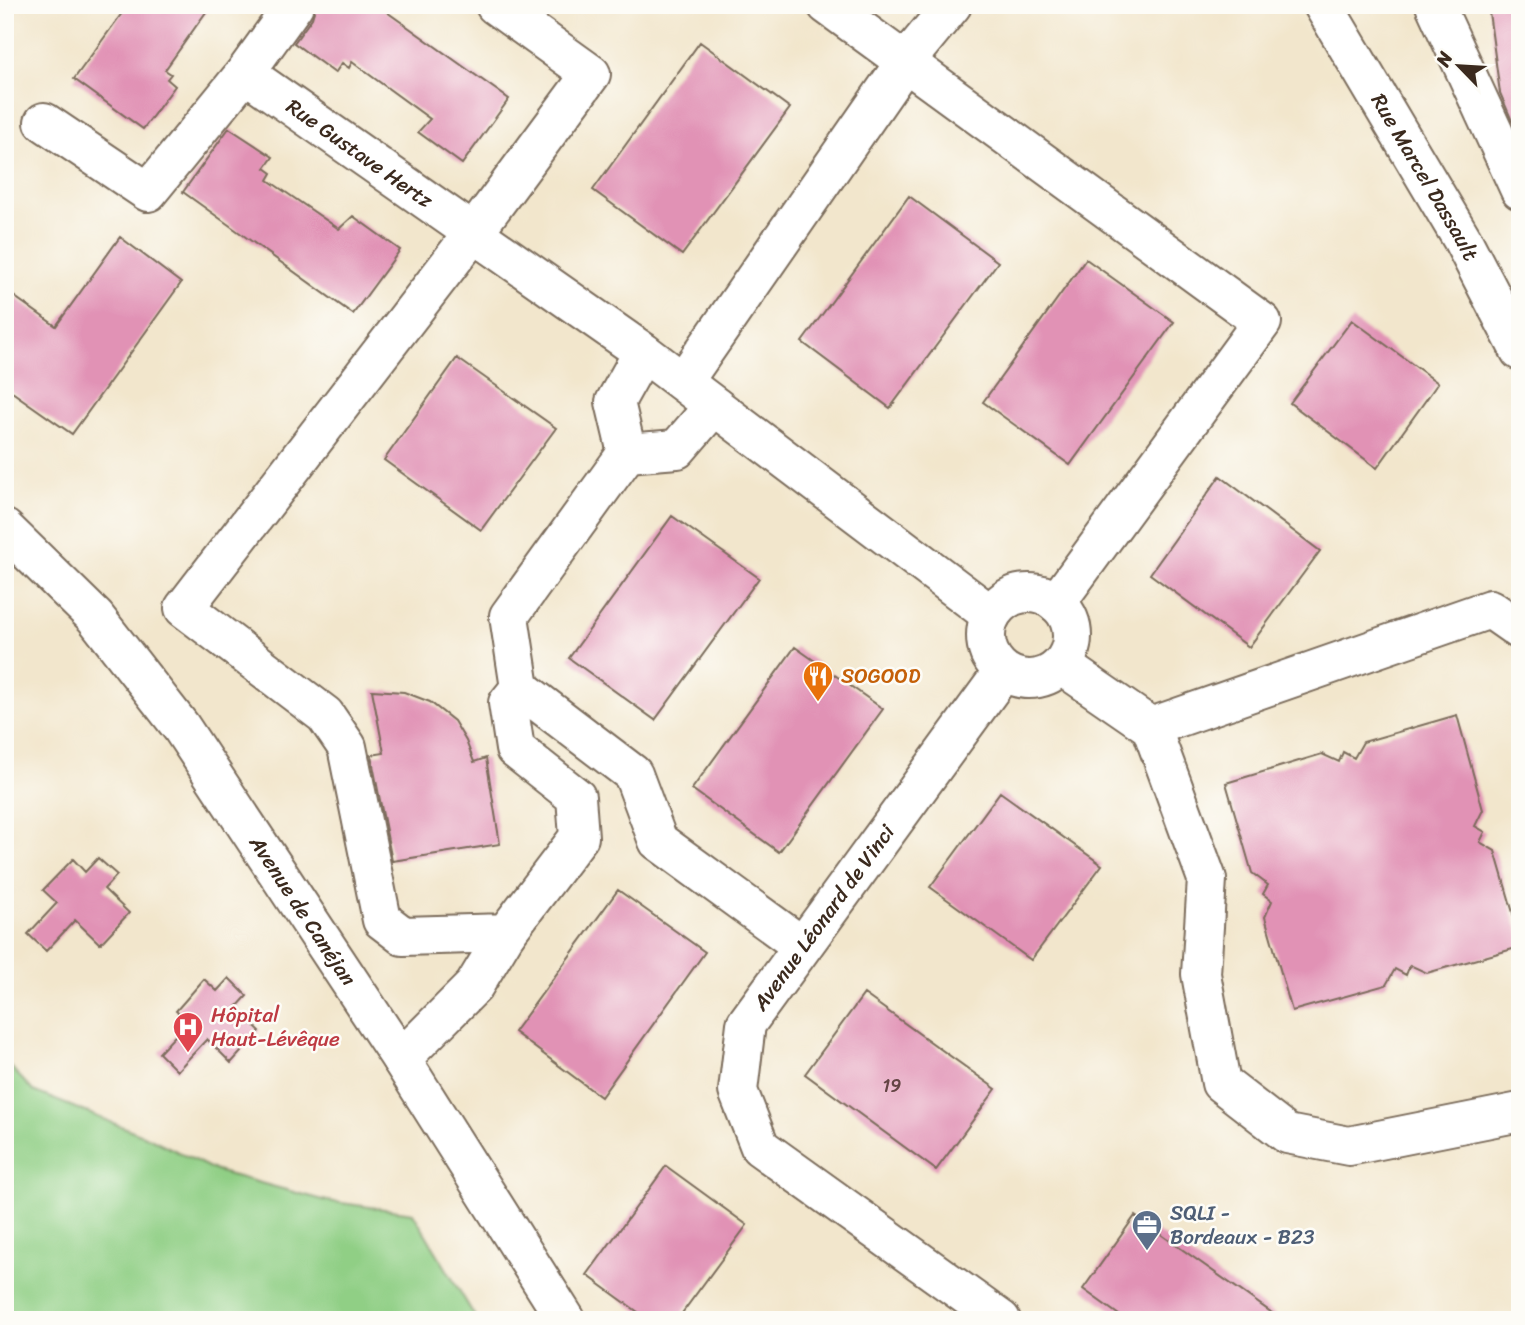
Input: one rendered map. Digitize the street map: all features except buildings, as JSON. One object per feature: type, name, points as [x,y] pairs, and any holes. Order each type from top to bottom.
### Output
[{"type":"street","points":[[44,122],[148,192],[245,73],[294,5]]},
{"type":"street","points":[[495,5],[591,74],[474,232],[184,608],[325,715],[346,747],[382,920],[404,936],[506,933]]},
{"type":"street","points":[[827,5],[1262,322],[1056,603]]},
{"type":"street","points":[[683,382],[905,62],[952,5]]},
{"type":"street","points":[[1435,5],[1520,190]]},
{"type":"street","name":"Rue Marcel Dassault","points":[[1328,7],[1462,239],[1520,351]]},
{"type":"street","name":"Rue Gustave Hertz","points":[[245,73],[642,352],[991,615]]},
{"type":"street","points":[[642,352],[615,402],[627,453],[509,616],[520,688],[633,774],[658,841],[802,946]]},
{"type":"street","points":[[627,453],[677,449],[714,406]]},
{"type":"street","name":"Avenue de Canéjan","points":[[5,528],[95,617],[181,727],[401,1059],[566,1320]]},
{"type":"street","points":[[1027,593],[1044,596],[1056,603],[1069,620],[1072,629],[1071,647],[1061,665],[1051,674],[1036,679],[1017,678],[1003,672],[992,660],[986,643],[985,631],[991,615],[1008,598],[1027,593]]},
{"type":"street","points":[[1151,727],[1490,609],[1520,631]]},
{"type":"street","points":[[1061,665],[1151,727],[1208,879],[1201,974],[1221,1083],[1287,1134],[1349,1146],[1520,1112]]},
{"type":"street","name":"Avenue Léonard de Vinci","points":[[1001,1320],[760,1147],[738,1091],[746,1024],[1003,672]]},
{"type":"street","points":[[401,1059],[474,986],[506,933],[579,837],[576,797],[515,749],[508,703],[520,688]]},
{"type":"green space","points":[[5,1061],[33,1091],[148,1137],[216,1171],[327,1201],[413,1213],[477,1320],[5,1320]]},
{"type":"place","name":"SOGOOD","points":[[818,703]]},
{"type":"place","name":"Hôpital Haut-Lévêque","points":[[188,1054]]},
{"type":"place","name":"SQLI - Bordeaux - B23","points":[[1147,1252]]}]
